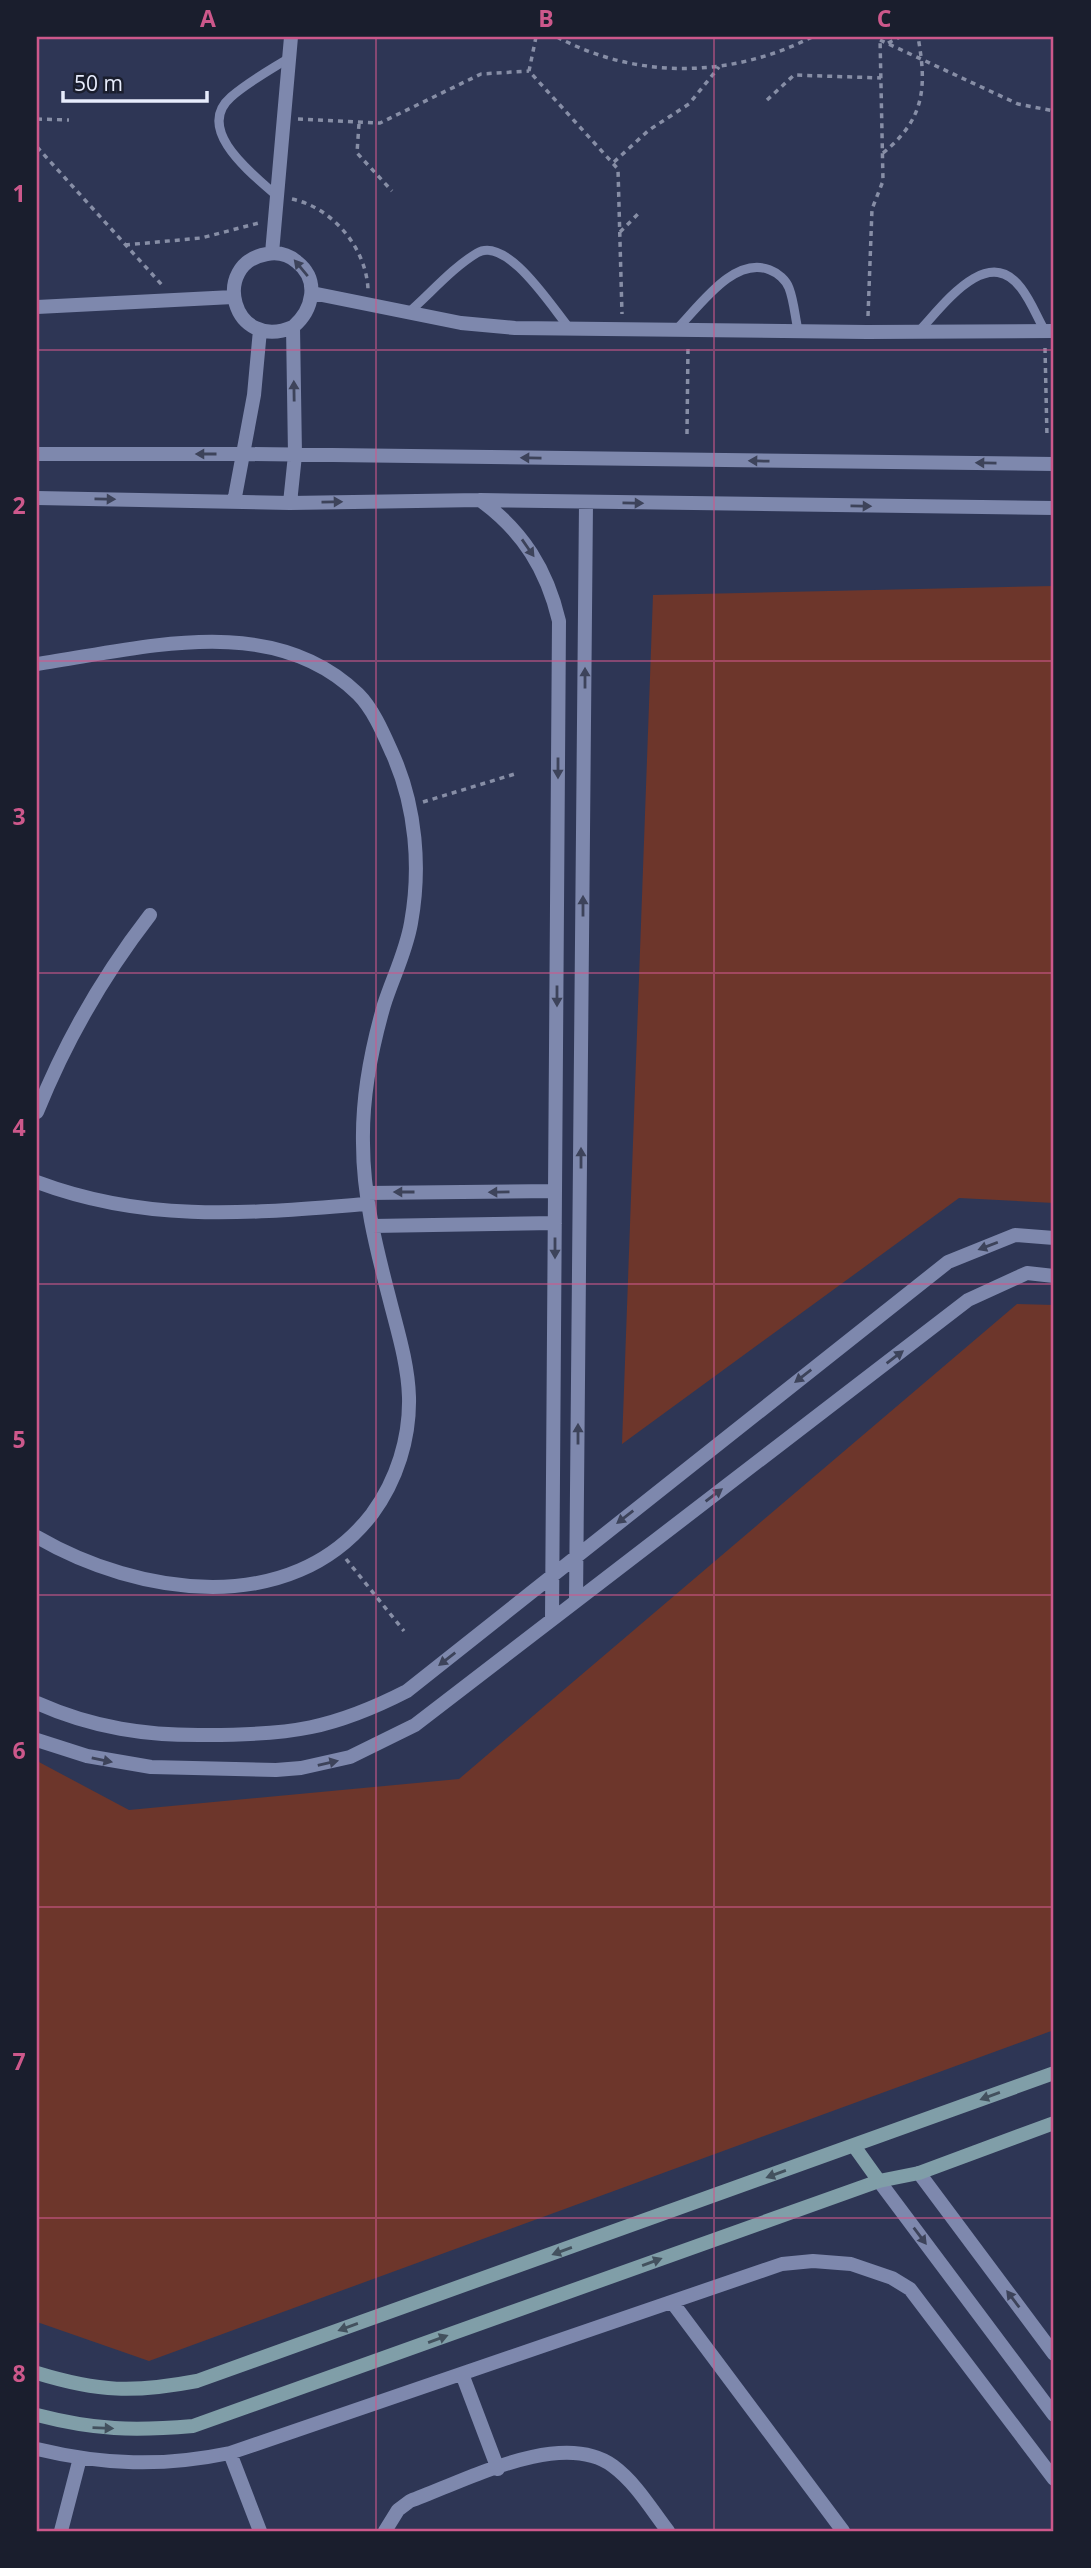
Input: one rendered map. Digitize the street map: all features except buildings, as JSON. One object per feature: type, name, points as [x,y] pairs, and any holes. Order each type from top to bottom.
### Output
[{"type":"street","points":[[271,253],[292,37]]},
{"type":"street","points":[[271,253],[289,257],[303,268],[312,293],[307,312],[293,327],[271,332],[260,330],[242,318],[233,297],[237,275],[243,266],[251,259],[271,253]]},
{"type":"street","points":[[312,293],[475,324],[570,329],[1050,331]]},
{"type":"street","points":[[37,307],[233,297]]},
{"type":"street","points":[[290,503],[295,455],[293,327]]},
{"type":"street","points":[[234,502],[245,454],[260,330]]},
{"type":"street","points":[[37,454],[1054,464]]},
{"type":"street","points":[[37,498],[290,503],[480,500],[1054,508]]},
{"type":"street","points":[[480,500],[508,523],[531,551],[549,584],[559,621],[552,1619]]},
{"type":"street","points":[[576,1601],[586,503]]},
{"type":"street","points":[[37,664],[198,640],[233,641],[268,647],[301,658],[332,674],[360,695],[381,728],[410,806],[416,884],[411,924],[376,1036],[365,1096],[363,1144],[367,1198],[404,1365],[408,1422],[403,1450],[380,1503],[339,1550],[315,1563],[263,1581],[206,1588],[164,1584],[114,1572],[84,1562],[37,1537]]},
{"type":"street","points":[[37,1112],[56,1063],[83,1011],[114,961],[150,915]]},
{"type":"street","points":[[37,1182],[99,1202],[184,1214],[227,1215],[367,1198],[555,1191]]},
{"type":"street","points":[[372,1226],[555,1223]]},
{"type":"street","points":[[37,1703],[90,1724],[149,1734],[276,1735],[330,1724],[407,1690],[948,1262],[1015,1235],[1054,1238]]},
{"type":"street","points":[[37,1740],[87,1756],[150,1767],[276,1770],[326,1764],[373,1749],[415,1725],[968,1300],[1027,1273],[1054,1276]]},
{"type":"street","points":[[37,2373],[97,2390],[146,2390],[197,2381],[1054,2073]]},
{"type":"street","points":[[37,2415],[88,2428],[151,2430],[193,2426],[878,2181],[919,2173],[1054,2123]]},
{"type":"street","points":[[854,2146],[1054,2415]]},
{"type":"street","points":[[919,2173],[1054,2354]]},
{"type":"street","points":[[37,2449],[113,2463],[170,2463],[230,2453],[672,2302],[798,2262],[851,2264],[891,2278],[910,2289],[1054,2479]]},
{"type":"street","points":[[672,2302],[843,2531]]},
{"type":"street","points":[[463,2374],[498,2469]]},
{"type":"street","points":[[385,2531],[398,2510],[410,2501],[498,2469],[559,2451],[594,2456],[624,2475],[668,2531]]},
{"type":"street","points":[[230,2453],[260,2531]]},
{"type":"street","points":[[61,2531],[80,2458]]},
{"type":"lane","points":[[276,196],[229,151],[220,125],[228,99],[289,58]]},
{"type":"lane","points":[[408,313],[478,252],[494,251],[514,261],[570,329]]},
{"type":"lane","points":[[682,330],[731,275],[746,267],[762,266],[778,273],[789,285],[798,330]]},
{"type":"lane","points":[[919,331],[963,285],[974,276],[987,272],[1013,279],[1050,331]]},
{"type":"path","points":[[529,71],[536,37]]},
{"type":"path","points":[[557,37],[616,61],[659,69],[719,67],[744,63],[785,50],[812,37]]},
{"type":"path","points":[[888,43],[900,37]]},
{"type":"path","points":[[882,154],[899,140],[912,123],[921,103],[924,81],[918,37]]},
{"type":"path","points":[[880,38],[1018,104],[1054,111]]},
{"type":"path","points":[[867,332],[872,209],[883,181],[880,38]]},
{"type":"path","points":[[614,162],[649,130],[689,104],[719,67]]},
{"type":"path","points":[[284,118],[359,124],[388,121],[481,74],[529,71]]},
{"type":"path","points":[[529,71],[614,162],[619,173],[622,330]]},
{"type":"path","points":[[767,100],[794,75],[881,78]]},
{"type":"path","points":[[37,119],[69,120]]},
{"type":"path","points":[[359,124],[357,153],[391,191]]},
{"type":"path","points":[[37,147],[175,300]]},
{"type":"path","points":[[276,196],[319,210],[344,232],[362,261],[368,283],[369,305]]},
{"type":"path","points":[[620,232],[640,212]]},
{"type":"path","points":[[125,244],[201,238],[274,218]]},
{"type":"path","points":[[682,330],[687,435]]},
{"type":"path","points":[[1047,437],[1050,331]]},
{"type":"path","points":[[410,806],[518,773]]},
{"type":"path","points":[[339,1550],[404,1631]]},
{"type":"shaded area","points":[[1054,586],[1054,1203],[959,1198],[622,1444],[653,595]]},
{"type":"shaded area","points":[[1017,1304],[1054,1305],[1054,2030],[149,2361],[37,2322],[37,1761],[129,1810],[459,1779]]}]
